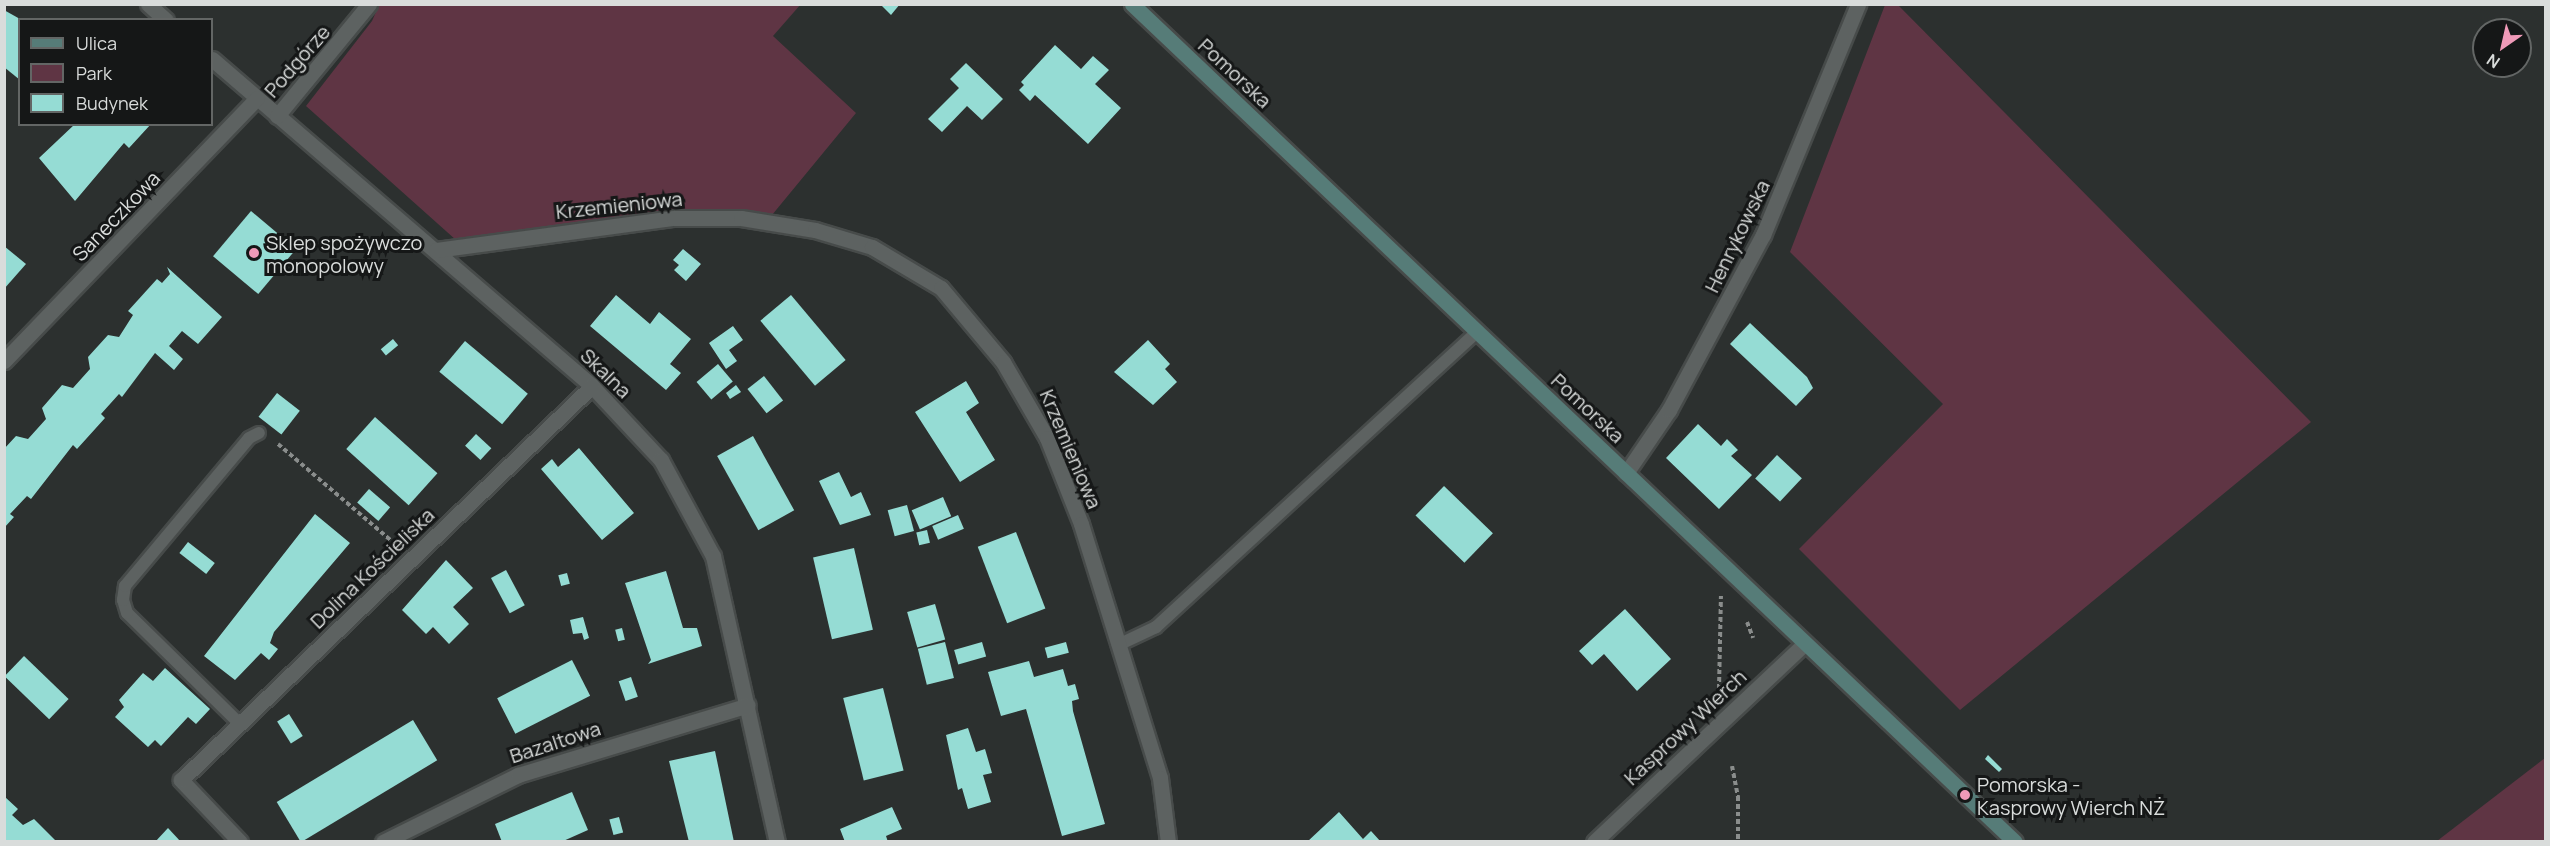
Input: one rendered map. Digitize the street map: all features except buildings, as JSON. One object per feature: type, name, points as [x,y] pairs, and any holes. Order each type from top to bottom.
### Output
[{"type":"street","points":[[148,4],[164,18]]},
{"type":"street","name":"Podgórze","points":[[277,116],[369,4]]},
{"type":"street","name":"Pomorska","points":[[1132,4],[2015,842]]},
{"type":"street","name":"Henrykowska","points":[[1626,473],[1669,410],[1763,236],[1858,4]]},
{"type":"street","name":"Skalna","points":[[213,60],[592,386],[661,460],[713,556],[777,842]]},
{"type":"street","name":"Saneczkowa","points":[[4,361],[257,98]]},
{"type":"street","name":"Krzemieniowa","points":[[436,250],[674,218],[741,218],[815,230],[897,258],[941,288],[1022,388],[1068,490],[1166,800],[1168,842]]},
{"type":"street","name":"Dolina Kościeliska","points":[[240,842],[181,780],[592,386]]},
{"type":"street","name":"Kasprowy Wierch","points":[[1594,842],[1805,643]]},
{"type":"street","name":"Bazaltowa","points":[[383,842],[518,775],[748,705]]},
{"type":"lane","points":[[1118,645],[1156,627],[1477,332]]},
{"type":"lane","points":[[240,724],[127,613],[123,600],[125,586],[249,438],[259,433]]},
{"type":"path","points":[[259,433],[404,552]]},
{"type":"path","points":[[1719,689],[1721,595],[1727,600]]},
{"type":"path","points":[[1743,616],[1753,639]]},
{"type":"path","points":[[1732,766],[1738,797],[1738,842]]},
{"type":"green space","points":[[801,4],[773,36],[856,113],[772,215],[628,215],[456,240],[306,106],[372,21],[379,5]]},
{"type":"green space","points":[[1885,5],[1898,5],[2311,422],[1960,710],[1799,549],[1943,404],[1790,252]]},
{"type":"green space","points":[[2545,758],[2545,841],[2437,841]]},
{"type":"place","name":"Sklep spożywczo monopolowy","points":[[254,253]]},
{"type":"place","name":"Pomorska - Kasprowy Wierch NŻ","points":[[1965,795]]}]
